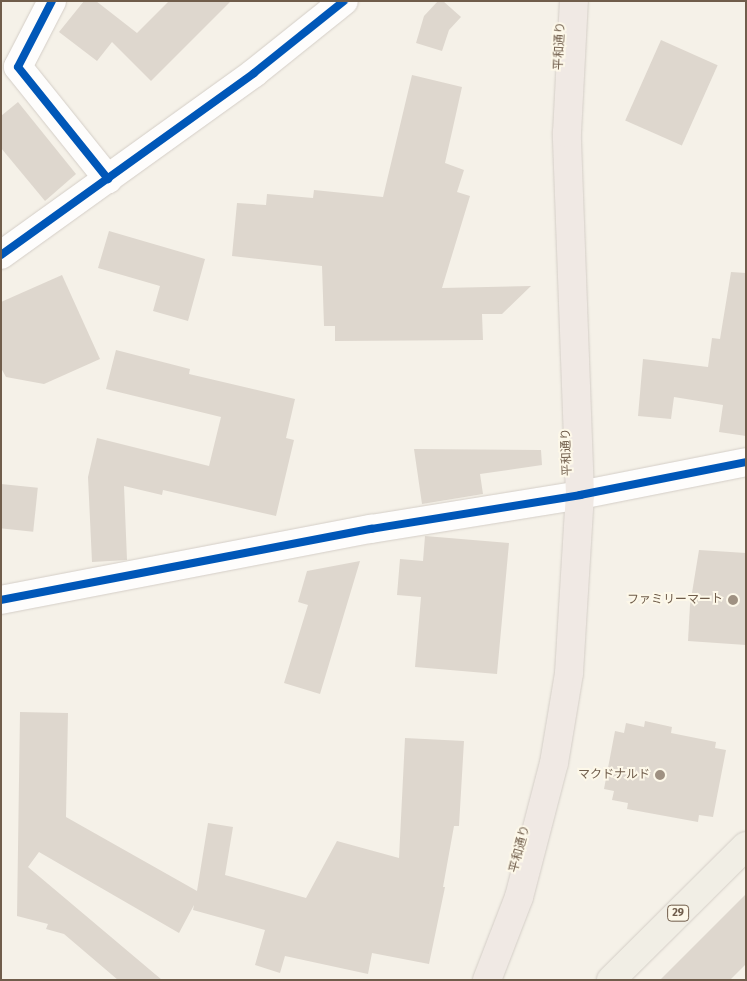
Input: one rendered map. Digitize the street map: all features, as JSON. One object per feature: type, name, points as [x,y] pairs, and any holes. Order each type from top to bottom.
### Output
[{"type":"highway","name":"平和通り","points":[[487,980],[519,896],[554,763],[569,673],[580,496],[567,133],[574,1]]},
{"type":"main road","name":"29","points":[[611,980],[746,846]]},
{"type":"street","points":[[52,1],[18,67],[108,179]]},
{"type":"street","points":[[1,255],[254,73],[344,1]]},
{"type":"street","points":[[1,600],[371,529],[580,496],[746,462]]},
{"type":"building","points":[[84,1],[96,1],[137,33],[169,1],[231,1],[151,81],[112,42],[97,61],[59,32]]},
{"type":"building","points":[[438,1],[443,1],[461,17],[449,30],[442,51],[416,43],[424,16]]},
{"type":"building","points":[[661,40],[718,65],[682,146],[625,120]]},
{"type":"building","points":[[412,75],[462,87],[445,163],[464,170],[457,192],[470,196],[442,288],[531,286],[502,314],[482,314],[483,340],[335,341],[335,326],[324,326],[322,266],[232,256],[237,203],[266,205],[267,194],[313,198],[314,190],[383,197]]},
{"type":"building","points":[[18,102],[76,174],[45,201],[1,148],[1,116]]},
{"type":"building","points":[[109,231],[205,259],[188,321],[153,311],[160,286],[98,268]]},
{"type":"building","points":[[731,272],[746,273],[746,436],[719,432],[723,405],[674,397],[671,419],[638,416],[643,359],[708,367],[712,338],[720,339]]},
{"type":"building","points":[[62,275],[100,359],[44,384],[6,377],[1,368],[1,302]]},
{"type":"building","points":[[116,350],[190,369],[189,374],[295,399],[286,438],[294,440],[276,516],[163,490],[162,495],[124,486],[127,560],[92,562],[88,477],[97,438],[209,466],[221,417],[106,389]]},
{"type":"building","points":[[414,449],[541,450],[542,465],[480,474],[483,494],[422,504]]},
{"type":"building","points":[[1,484],[38,488],[33,532],[1,528]]},
{"type":"building","points":[[425,536],[509,543],[497,674],[415,667],[421,597],[397,595],[400,559],[423,561]]},
{"type":"building","points":[[699,550],[746,553],[746,645],[688,641],[690,605]]},
{"type":"building","points":[[360,561],[320,694],[284,683],[308,605],[298,602],[307,571]]},
{"type":"building","points":[[20,712],[68,713],[66,817],[197,891],[208,823],[233,827],[225,875],[306,898],[337,841],[399,858],[405,738],[464,741],[459,826],[454,826],[443,887],[445,887],[429,964],[372,953],[368,974],[285,956],[280,973],[255,965],[265,930],[193,910],[194,905],[179,933],[39,852],[28,867],[162,980],[118,980],[64,934],[46,929],[48,924],[17,916]]},
{"type":"building","points":[[645,721],[672,727],[671,733],[716,742],[715,748],[726,750],[713,817],[699,815],[698,822],[627,809],[628,803],[612,800],[614,791],[604,789],[615,731],[624,733],[626,723],[644,727]]},
{"type":"building","points":[[746,894],[746,964],[730,980],[660,980]]},
{"type":"cycle path","points":[[52,1],[18,67],[108,179]]},
{"type":"cycle path","points":[[1,255],[254,73],[344,1]]},
{"type":"cycle path","points":[[1,600],[371,529],[580,495],[746,462]]},
{"type":"place","name":"ファミリーマート","points":[[733,600]]},
{"type":"place","name":"マクドナルド","points":[[660,775]]}]
